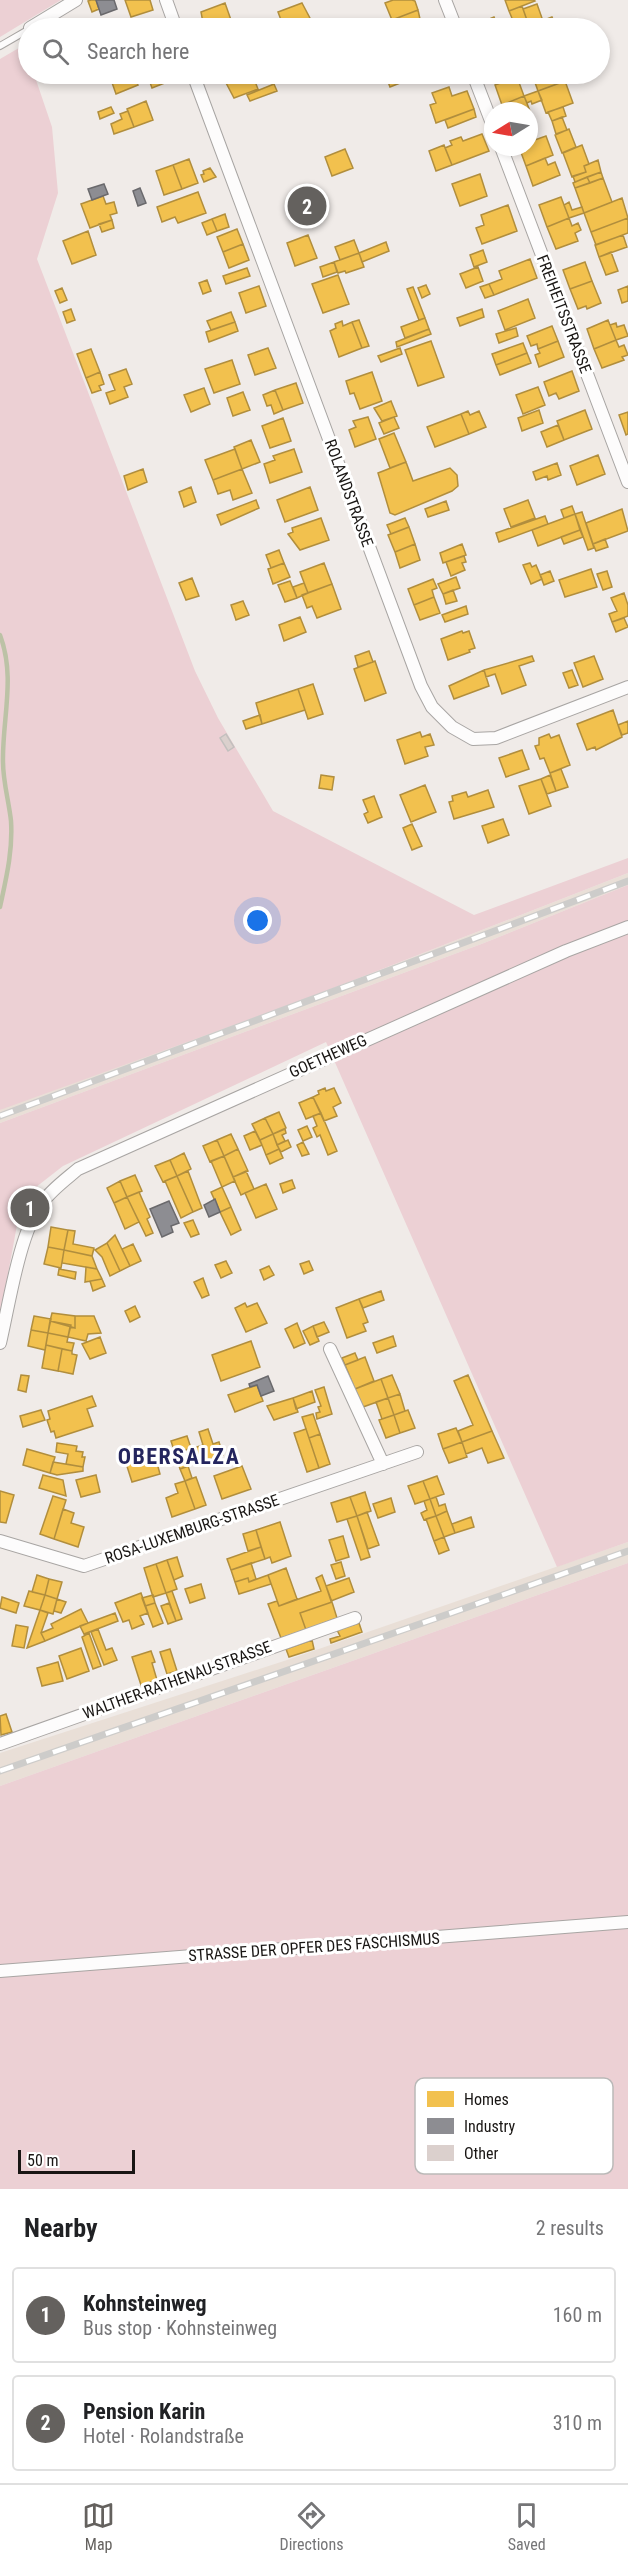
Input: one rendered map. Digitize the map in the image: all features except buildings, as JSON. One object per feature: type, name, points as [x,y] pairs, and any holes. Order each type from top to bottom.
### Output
[{"type":"street","points":[[47,18],[76,0]]},
{"type":"street","points":[[166,0],[172,18]]},
{"type":"street","points":[[445,0],[452,18]]},
{"type":"street","name":"ROLANDSTRASSE","points":[[197,84],[421,686],[432,707],[452,727],[472,739],[496,738],[628,687]]},
{"type":"street","points":[[477,84],[484,103]]},
{"type":"street","name":"FREIHEITSSTRASSE","points":[[504,156],[628,482]]},
{"type":"street","name":"GOETHEWEG","points":[[0,1343],[25,1241],[40,1205],[59,1184],[78,1169],[566,951],[628,927]]},
{"type":"street","points":[[330,1349],[382,1464]]},
{"type":"street","name":"ROSA-LUXEMBURG-STRASSE","points":[[0,1541],[84,1566],[417,1452]]},
{"type":"street","name":"WALTHER-RATHENAU-STRASSE","points":[[0,1744],[355,1618]]},
{"type":"street","name":"STRASSE DER OPFER DES FASCHISMUS","points":[[0,1971],[628,1922]]},
{"type":"lane","points":[[0,46],[18,36]]},
{"type":"shaded area","points":[[0,0],[61,0],[31,18],[18,18],[18,26],[0,37]]},
{"type":"shaded area","points":[[18,48],[18,84],[37,84],[52,127],[58,193],[37,259],[195,671],[218,718],[273,811],[474,915],[628,858],[628,873],[308,998],[0,1110],[0,59]]},
{"type":"shaded area","points":[[628,873],[628,885],[484,943],[0,1123],[0,1110],[8,1106],[308,998]]},
{"type":"shaded area","points":[[628,885],[628,1542],[557,1567],[326,1042],[63,1166],[22,1198],[0,1317],[0,1123],[484,943]]},
{"type":"shaded area","points":[[628,1542],[628,1563],[0,1786],[0,1753],[287,1660]]},
{"type":"shaded area","points":[[628,1563],[628,2189],[0,2189],[0,1786]]},
{"type":"waterway","points":[[0,635],[5,651],[8,683],[3,762],[11,821],[11,843],[0,907]]},
{"type":"railway","points":[[0,1116],[628,881]]},
{"type":"railway","points":[[0,1771],[628,1551]]},
{"type":"place","name":"Pension Karin","points":[[307,206]]},
{"type":"place","name":"Kohnsteinweg","points":[[30,1208]]},
{"type":"district","name":"OBERSALZA","points":[[179,1456]]}]
